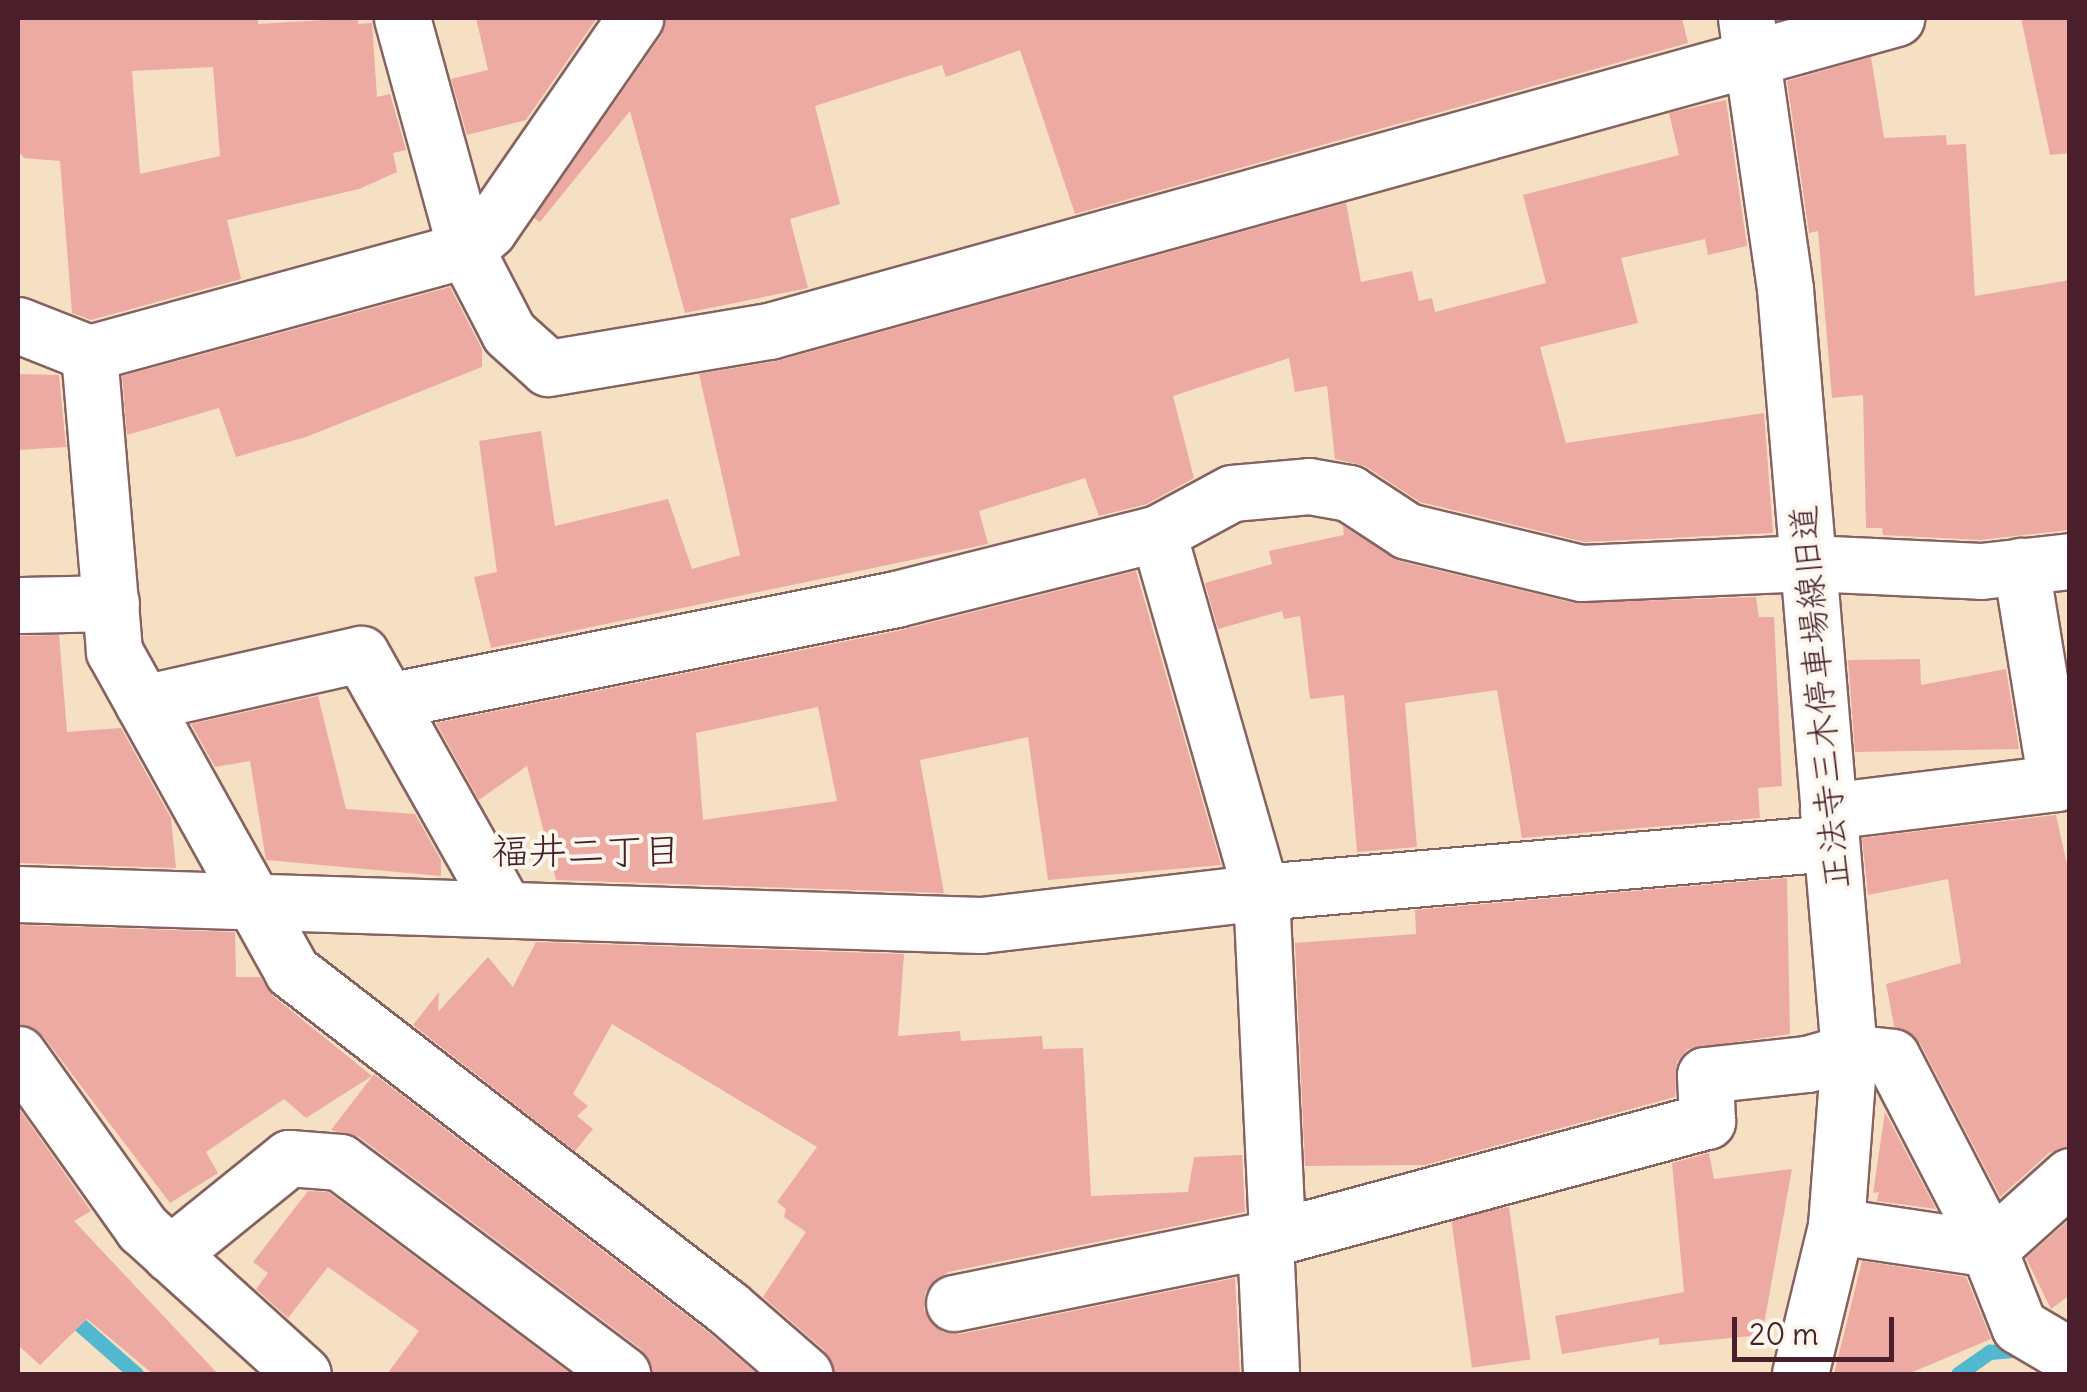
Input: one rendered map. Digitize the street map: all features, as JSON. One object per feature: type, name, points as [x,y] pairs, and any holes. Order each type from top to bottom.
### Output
[{"type":"street","points":[[402,18],[466,250],[509,332],[548,368],[769,330],[1749,40],[1896,18]]},
{"type":"street","points":[[18,325],[89,353],[466,250],[488,229],[635,18]]},
{"type":"street","name":"正法寺三木停車場線旧道","points":[[1749,40],[1785,290],[1849,1052],[1836,1226],[1800,1374]]},
{"type":"street","points":[[89,353],[114,651],[292,971],[728,1308],[804,1374]]},
{"type":"street","points":[[18,894],[503,906],[981,925],[1830,827],[2056,783],[2045,564],[1982,571],[1808,563],[1582,573],[1407,531],[1349,492],[1309,486],[1232,493],[1158,533],[896,599],[388,701]]},
{"type":"street","points":[[1158,533],[1261,892],[1271,1374]]},
{"type":"street","points":[[18,605],[111,603]]},
{"type":"street","points":[[143,703],[361,654],[503,906]]},
{"type":"street","points":[[954,1302],[1271,1237],[1707,1121],[1705,1074],[1807,1064],[1849,1052],[1892,1057],[1989,1249],[2019,1326],[2070,1356]]},
{"type":"street","points":[[18,1054],[142,1228],[303,1374]]},
{"type":"street","points":[[170,1254],[289,1158],[340,1162],[622,1374]]},
{"type":"street","points":[[1989,1249],[2070,1176]]},
{"type":"street","points":[[1836,1226],[1989,1249]]},
{"type":"building","points":[[18,18],[258,18],[258,24],[358,18],[358,24],[372,23],[377,97],[390,94],[406,150],[393,153],[397,172],[359,189],[227,220],[241,279],[91,320],[72,313],[60,161],[24,158],[18,151]],"holes":[[[213,67],[220,156],[140,174],[132,71]]]},
{"type":"building","points":[[476,18],[597,18],[526,120],[467,135],[451,79],[488,70]]},
{"type":"building","points":[[666,18],[1682,18],[1688,43],[1075,214],[1020,50],[946,77],[942,65],[815,106],[840,204],[790,219],[808,288],[685,313],[630,111],[540,222],[534,218],[661,36]]},
{"type":"building","points":[[2021,18],[2070,18],[2070,153],[2050,155]]},
{"type":"building","points":[[1871,57],[1884,138],[1946,135],[1947,145],[1966,144],[1975,296],[2070,280],[2070,530],[1980,540],[1883,535],[1882,528],[1866,528],[1863,395],[1832,398],[1818,231],[1809,233],[1787,81]]},
{"type":"building","points":[[1726,100],[1747,246],[1708,255],[1705,239],[1621,258],[1638,323],[1540,347],[1566,443],[1764,413],[1773,533],[1584,542],[1420,502],[1365,466],[1335,459],[1327,386],[1295,392],[1289,358],[1173,396],[1194,478],[1147,504],[1099,516],[1085,478],[979,511],[988,544],[491,648],[474,577],[497,572],[479,441],[541,431],[555,526],[668,499],[692,569],[740,555],[699,374],[777,361],[1346,203],[1361,282],[1412,271],[1419,301],[1432,298],[1435,312],[1546,283],[1523,195],[1679,155],[1669,113]]},
{"type":"building","points":[[450,287],[482,349],[482,367],[306,437],[236,457],[219,408],[127,435],[122,376]]},
{"type":"building","points":[[18,374],[59,375],[66,447],[18,450]]},
{"type":"building","points":[[1343,526],[1399,561],[1574,603],[1756,597],[1759,617],[1774,617],[1782,786],[1758,788],[1760,818],[1522,838],[1497,690],[1405,703],[1417,847],[1357,852],[1344,695],[1310,699],[1300,616],[1284,619],[1282,611],[1218,629],[1205,583],[1272,564],[1269,551],[1344,535]]},
{"type":"building","points":[[1136,571],[1221,865],[1048,880],[1028,737],[920,760],[944,893],[556,880],[527,766],[479,800],[436,723],[902,630]],"holes":[[[818,707],[837,801],[703,820],[696,733]]]},
{"type":"building","points":[[59,635],[67,732],[121,728],[171,818],[176,868],[18,863],[18,636]]},
{"type":"building","points":[[1920,659],[1921,685],[2006,669],[2019,749],[1855,752],[1848,660]]},
{"type":"building","points":[[318,696],[346,809],[415,814],[441,860],[441,876],[266,860],[250,761],[215,767],[191,724]]},
{"type":"building","points":[[2056,815],[2070,878],[2070,1146],[2049,1153],[2000,1197],[1920,1043],[1894,1026],[1886,984],[1961,963],[1948,879],[1868,895],[1862,838]]},
{"type":"building","points":[[1787,878],[1790,1034],[1688,1049],[1677,1062],[1675,1097],[1425,1165],[1305,1166],[1295,943],[1416,934],[1415,910]]},
{"type":"building","points":[[18,925],[235,932],[236,977],[260,977],[273,996],[372,1076],[306,1118],[284,1099],[206,1152],[218,1173],[170,1203],[43,1036],[18,1023]]},
{"type":"building","points":[[536,942],[904,954],[898,1036],[960,1031],[961,1041],[1042,1036],[1043,1049],[1083,1048],[1091,1196],[1188,1192],[1194,1157],[1242,1155],[1245,1212],[948,1272],[925,1292],[924,1310],[943,1332],[960,1334],[1235,1278],[1240,1374],[834,1374],[824,1350],[763,1297],[806,1232],[784,1217],[786,1209],[777,1202],[817,1147],[612,1024],[573,1094],[588,1106],[577,1116],[593,1129],[575,1151],[413,1025],[439,992],[438,1012],[488,957],[513,987]]},
{"type":"building","points":[[374,1074],[757,1374],[653,1374],[641,1349],[359,1137],[331,1130]]},
{"type":"building","points":[[18,1107],[91,1211],[74,1221],[218,1374],[153,1374],[87,1319],[40,1365],[18,1345]]},
{"type":"building","points":[[1885,1112],[1936,1209],[1877,1201],[1879,1192],[1873,1193]]},
{"type":"building","points":[[1709,1153],[1714,1179],[1792,1169],[1762,1335],[1659,1345],[1659,1338],[1562,1354],[1555,1316],[1684,1292],[1672,1163]]},
{"type":"building","points":[[308,1191],[328,1192],[571,1374],[387,1374],[419,1331],[328,1267],[288,1318],[256,1289],[268,1273],[253,1262]]},
{"type":"building","points":[[1509,1207],[1530,1360],[1472,1368],[1451,1215]]},
{"type":"building","points":[[2070,1219],[2070,1295],[2051,1309],[2026,1258]]},
{"type":"building","points":[[1862,1261],[1966,1277],[1991,1339],[1908,1374],[1834,1374]]},
{"type":"waterway","points":[[68,1314],[136,1374]]},
{"type":"waterway","points":[[1958,1374],[1990,1352],[2022,1349]]},
{"type":"district","name":"福井二丁目","points":[[586,851]]}]
